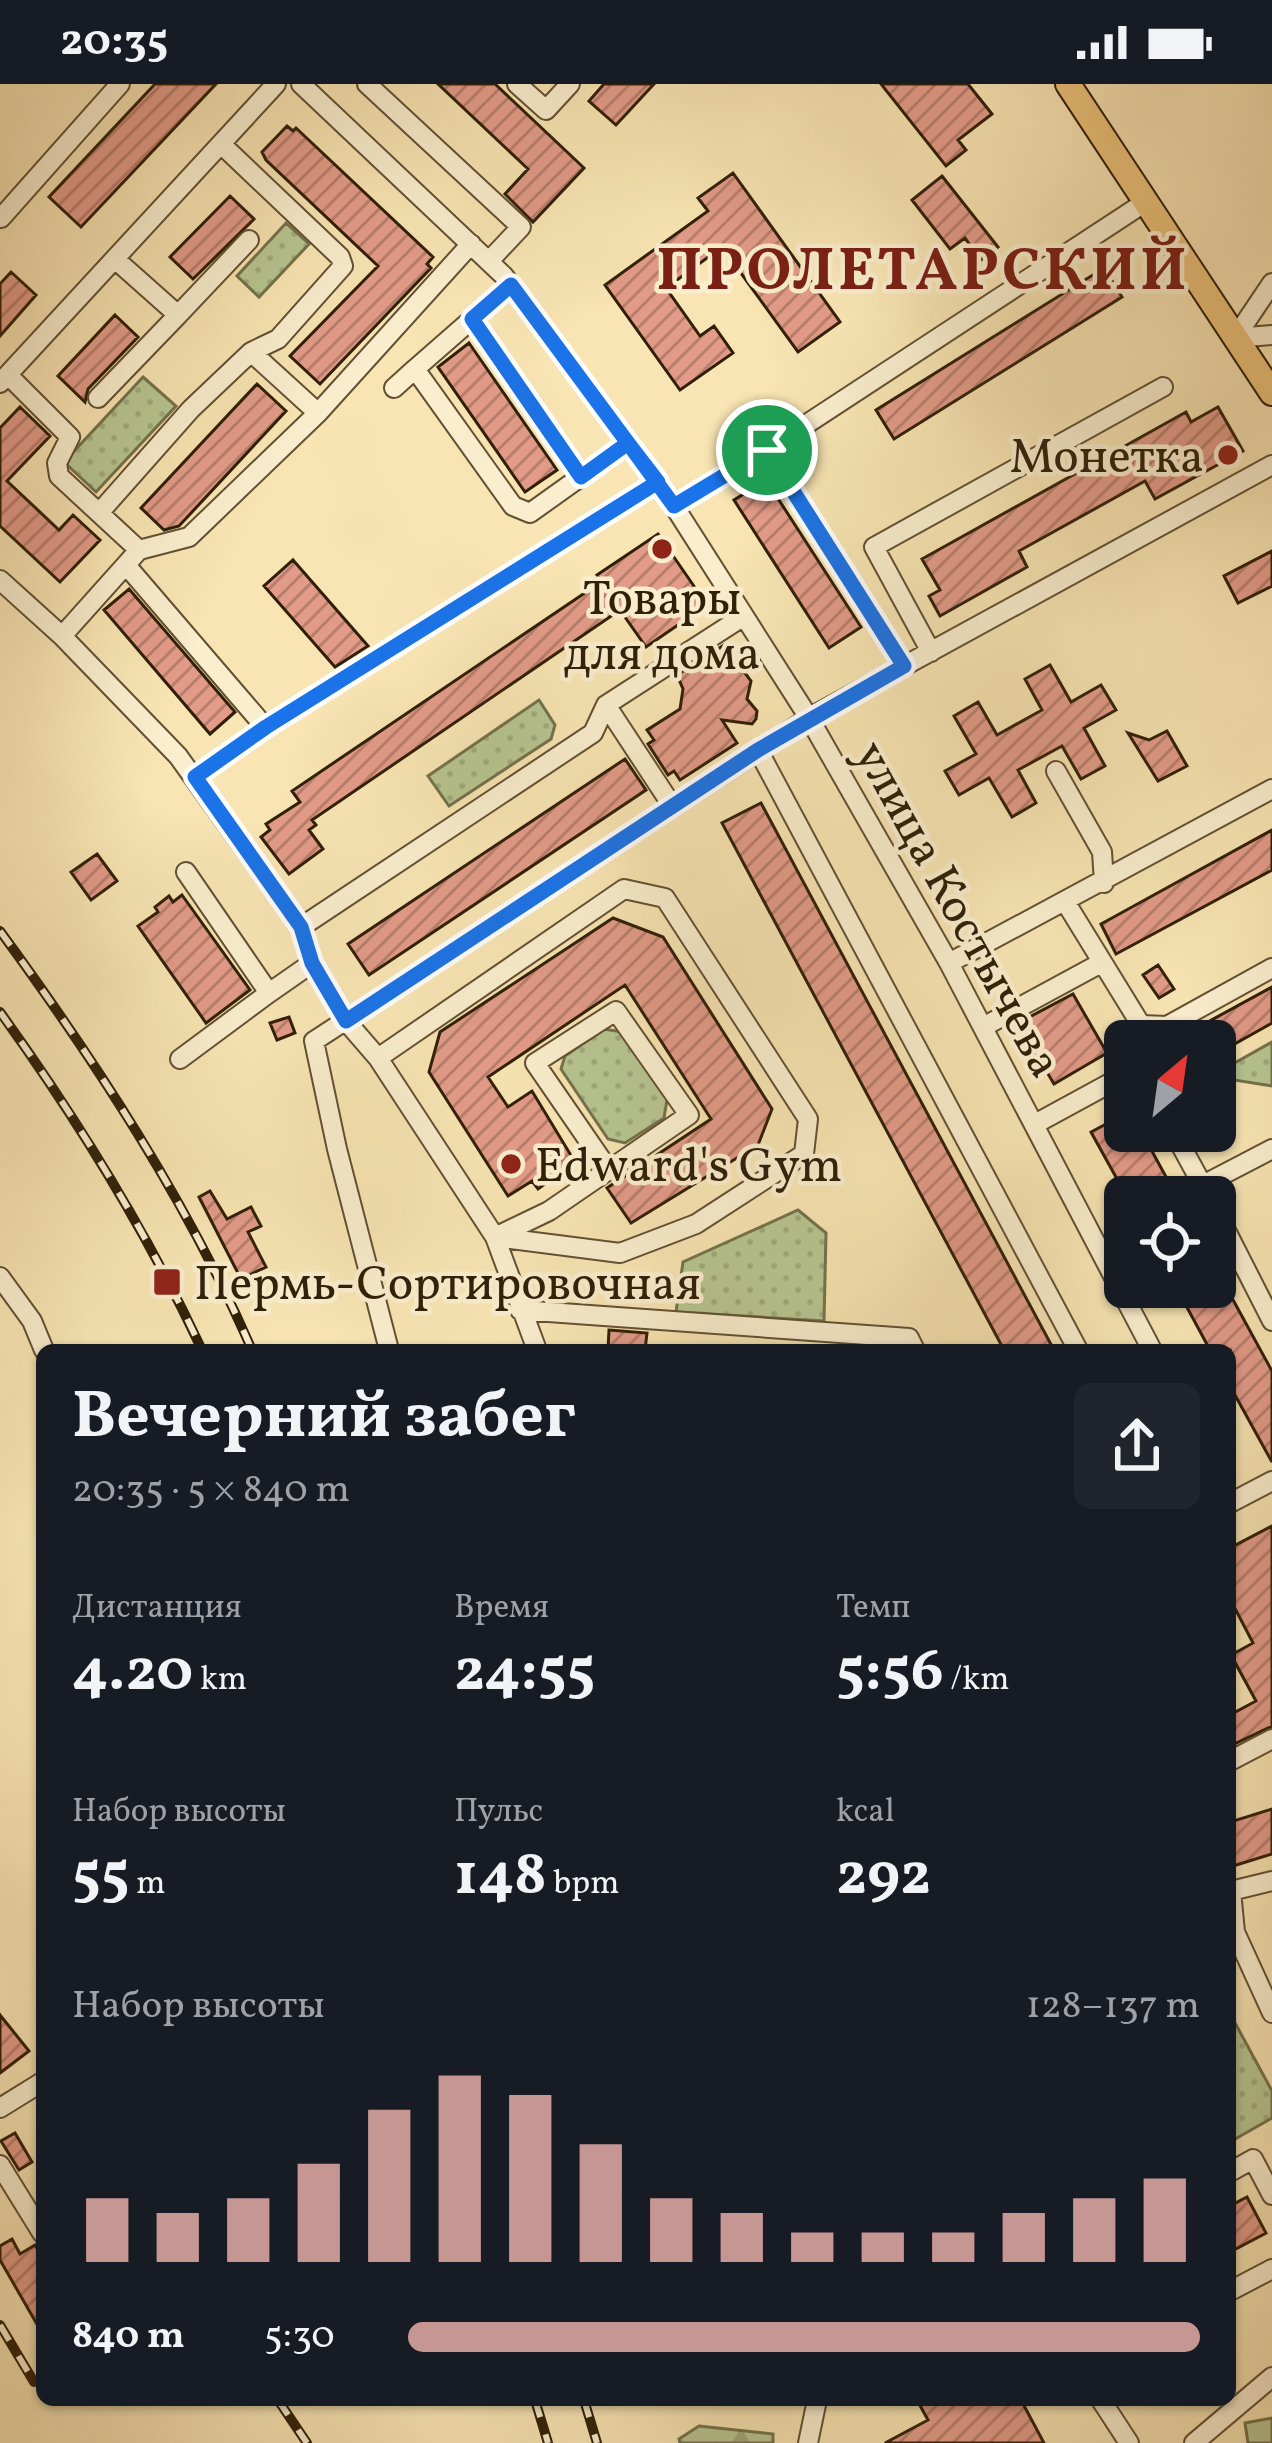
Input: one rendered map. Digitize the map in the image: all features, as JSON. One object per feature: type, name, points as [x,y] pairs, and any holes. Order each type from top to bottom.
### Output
[{"type":"main road","points":[[1068,84],[1272,393]]},
{"type":"street","points":[[2,218],[120,84]]},
{"type":"street","points":[[266,727],[99,513],[56,469],[70,436],[65,429],[4,379],[277,84]]},
{"type":"street","name":"улица Костычева","points":[[302,84],[511,285],[658,482],[809,718],[949,963],[1149,1344]]},
{"type":"street","points":[[367,84],[520,227],[489,261]]},
{"type":"street","points":[[518,84],[546,110],[570,84]]},
{"type":"street","points":[[99,513],[191,409],[251,352],[278,339],[343,266],[340,257],[221,144]]},
{"type":"street","points":[[674,506],[1148,201]]},
{"type":"street","points":[[98,398],[249,241]]},
{"type":"street","points":[[62,636],[132,558],[189,537],[318,413],[471,244]]},
{"type":"street","points":[[115,259],[178,315]]},
{"type":"street","points":[[1235,338],[1272,284]]},
{"type":"street","points":[[394,388],[511,285]]},
{"type":"street","points":[[472,319],[581,477]]},
{"type":"street","points":[[1235,338],[1272,335]]},
{"type":"street","points":[[251,352],[318,413]]},
{"type":"street","points":[[415,369],[521,512],[530,513],[628,443]]},
{"type":"street","points":[[931,652],[874,547],[1163,387]]},
{"type":"street","points":[[767,450],[904,666]]},
{"type":"street","points":[[388,1344],[314,1041],[809,718],[1272,465]]},
{"type":"street","points":[[195,777],[266,727],[658,482]]},
{"type":"street","points":[[0,580],[62,636],[195,777],[301,927],[312,963],[346,1021],[379,1058],[494,1237],[534,1344]]},
{"type":"street","points":[[301,927],[593,733],[606,705],[744,616]]},
{"type":"street","points":[[606,705],[673,807]]},
{"type":"street","points":[[758,750],[1075,1344]]},
{"type":"street","points":[[1056,771],[1102,852],[1104,883]]},
{"type":"street","points":[[949,963],[1272,789]]},
{"type":"street","points":[[186,872],[269,993]]},
{"type":"street","points":[[379,1058],[624,889],[665,898],[808,1119],[804,1154],[696,1224],[620,1253],[494,1237]]},
{"type":"street","points":[[1066,903],[1133,1020]]},
{"type":"street","points":[[180,1059],[312,963]]},
{"type":"street","points":[[983,1027],[1101,963]]},
{"type":"street","points":[[1178,1020],[1272,968]]},
{"type":"street","points":[[494,1237],[549,1210],[689,1115],[616,1011],[535,1063],[608,1169]]},
{"type":"street","points":[[1035,1124],[1104,1086]]},
{"type":"street","points":[[1230,1176],[1272,1149]]},
{"type":"street","points":[[1236,1250],[1272,1321]]},
{"type":"street","points":[[0,1277],[32,1321],[42,1344]]},
{"type":"street","points":[[520,1310],[909,1338],[912,1344]]},
{"type":"street","points":[[1236,1499],[1272,1480]]},
{"type":"street","points":[[1236,1758],[1272,1739]]},
{"type":"street","points":[[1236,1891],[1272,1881]]},
{"type":"street","points":[[1236,1939],[1272,2013]]},
{"type":"street","points":[[0,2108],[36,2086]]},
{"type":"street","points":[[1236,2169],[1272,2148]]},
{"type":"street","points":[[1253,2159],[1272,2195]]},
{"type":"street","points":[[0,2165],[36,2223]]},
{"type":"street","points":[[1236,2288],[1272,2269]]},
{"type":"street","points":[[1194,2443],[1272,2378]]},
{"type":"street","points":[[808,2443],[816,2406]]},
{"type":"street","points":[[1105,2406],[1129,2443]]},
{"type":"green space","points":[[286,223],[309,244],[259,297],[237,276]]},
{"type":"green space","points":[[143,377],[176,406],[96,492],[64,462]]},
{"type":"green space","points":[[539,700],[555,725],[551,739],[449,806],[428,776]]},
{"type":"green space","points":[[604,1029],[622,1032],[668,1094],[664,1118],[625,1143],[608,1139],[561,1069],[565,1056]]},
{"type":"green space","points":[[1272,1042],[1272,1086],[1236,1080],[1236,1062]]},
{"type":"green space","points":[[798,1210],[826,1233],[824,1321],[676,1312],[683,1262]]},
{"type":"green space","points":[[1236,2025],[1272,2091],[1272,2118],[1236,2139]]},
{"type":"green space","points":[[1272,2418],[1272,2443],[1248,2443],[1245,2423]]},
{"type":"green space","points":[[699,2426],[773,2434],[773,2443],[680,2443],[679,2439]]},
{"type":"building","points":[[155,84],[216,84],[81,227],[49,197]]},
{"type":"building","points":[[438,84],[495,84],[584,168],[533,222],[505,194],[528,169]]},
{"type":"building","points":[[604,84],[654,84],[616,125],[589,101]]},
{"type":"building","points":[[881,84],[968,84],[992,114],[958,140],[966,150],[946,166]]},
{"type":"building","points":[[287,126],[296,128],[433,257],[427,264],[431,268],[320,384],[290,356],[378,266],[266,160],[262,152]]},
{"type":"building","points":[[733,173],[840,322],[798,352],[722,247],[666,288],[700,336],[714,326],[733,353],[680,390],[605,285],[708,211],[698,198]]},
{"type":"building","points":[[942,176],[998,247],[981,260],[965,238],[950,249],[912,200]]},
{"type":"building","points":[[230,196],[254,219],[193,279],[170,257]]},
{"type":"building","points":[[1104,268],[1122,297],[894,439],[876,410]]},
{"type":"building","points":[[11,272],[36,295],[0,336],[0,284]]},
{"type":"building","points":[[115,315],[138,337],[88,389],[85,402],[58,376]]},
{"type":"building","points":[[469,343],[557,470],[525,492],[438,367]]},
{"type":"building","points":[[257,384],[286,411],[179,526],[164,530],[141,508]]},
{"type":"building","points":[[20,407],[50,436],[7,481],[59,530],[73,515],[100,540],[60,582],[0,526],[0,428]]},
{"type":"building","points":[[1218,407],[1243,451],[1155,499],[1145,481],[1019,551],[1027,567],[940,616],[929,596],[940,590],[922,559],[1186,412],[1191,422]]},
{"type":"building","points":[[766,480],[861,627],[829,648],[734,500]]},
{"type":"building","points":[[658,534],[707,605],[646,647],[620,610],[312,820],[316,825],[309,830],[323,849],[289,874],[261,837],[270,830],[266,824],[300,802],[292,791],[601,582],[597,575]]},
{"type":"building","points":[[1272,551],[1272,586],[1238,603],[1224,576]]},
{"type":"building","points":[[293,560],[368,646],[335,667],[264,586]]},
{"type":"building","points":[[129,589],[235,712],[210,734],[104,610]]},
{"type":"building","points":[[724,645],[751,681],[747,699],[757,711],[756,719],[752,724],[722,720],[737,743],[680,780],[674,771],[668,775],[648,744],[654,740],[647,730],[680,709],[683,689],[677,675]]},
{"type":"building","points":[[1050,665],[1071,702],[1101,685],[1116,710],[1084,728],[1105,766],[1081,779],[1062,746],[1018,770],[1036,803],[1012,817],[989,778],[959,795],[945,771],[976,754],[954,716],[978,702],[997,735],[1042,710],[1025,679]]},
{"type":"building","points":[[1167,731],[1187,766],[1158,781],[1128,733],[1149,740]]},
{"type":"building","points":[[625,759],[646,790],[369,975],[348,944]]},
{"type":"building","points":[[761,803],[1051,1344],[1001,1344],[722,823]]},
{"type":"building","points":[[1272,830],[1272,870],[1116,954],[1101,924]]},
{"type":"building","points":[[97,854],[117,881],[91,900],[71,872]]},
{"type":"building","points":[[182,895],[250,990],[206,1023],[138,926],[158,912],[155,907],[169,896],[173,902]]},
{"type":"building","points":[[613,918],[663,937],[772,1109],[758,1145],[631,1223],[607,1188],[711,1119],[625,985],[488,1077],[508,1107],[532,1091],[575,1162],[538,1189],[532,1181],[508,1196],[429,1072],[440,1032]]},
{"type":"building","points":[[1158,965],[1174,989],[1159,998],[1143,975]]},
{"type":"building","points":[[1272,987],[1272,1023],[1236,1043],[1236,1020],[1212,1020]]},
{"type":"building","points":[[1073,994],[1104,1055],[1054,1084],[1018,1023]]},
{"type":"building","points":[[289,1017],[295,1033],[277,1040],[270,1023]]},
{"type":"building","points":[[1104,1125],[1104,1152],[1152,1152],[1166,1176],[1115,1176],[1091,1132]]},
{"type":"building","points":[[210,1191],[227,1219],[251,1207],[261,1226],[248,1232],[266,1267],[241,1279],[199,1197]]},
{"type":"building","points":[[1236,1305],[1272,1371],[1272,1462],[1236,1397],[1236,1344],[1207,1344],[1187,1308]]},
{"type":"building","points":[[609,1330],[647,1333],[646,1344],[608,1344]]},
{"type":"building","points":[[1272,1526],[1272,1726],[1236,1743],[1236,1712],[1256,1701],[1236,1664],[1236,1652],[1253,1643],[1236,1610],[1236,1545]]},
{"type":"building","points":[[1272,1809],[1272,1854],[1236,1865],[1236,1820]]},
{"type":"building","points":[[0,2015],[29,2051],[0,2073]]},
{"type":"building","points":[[15,2133],[32,2162],[19,2170],[1,2141]]},
{"type":"building","points":[[1247,2197],[1266,2233],[1236,2249],[1236,2203]]},
{"type":"building","points":[[12,2239],[20,2254],[36,2247],[36,2323],[0,2260],[0,2246]]},
{"type":"building","points":[[920,2406],[1024,2406],[1044,2443],[885,2443],[928,2420]]},
{"type":"railway","points":[[0,931],[138,1134],[199,1240],[249,1344]]},
{"type":"railway","points":[[0,1012],[109,1176],[199,1344]]},
{"type":"railway","points":[[0,2325],[34,2382]]},
{"type":"railway","points":[[282,2406],[307,2443]]},
{"type":"railway","points":[[537,2406],[548,2443]]},
{"type":"railway","points":[[586,2406],[597,2443]]},
{"type":"place","name":"Монетка","points":[[1228,455]]},
{"type":"place","name":"Товары для дома","points":[[662,549]]},
{"type":"place","name":"Edward's Gym","points":[[511,1164]]},
{"type":"place","name":"Пермь-Сортировочная","points":[[167,1282]]},
{"type":"district","name":"ПРОЛЕТАРСКИЙ","points":[[923,268]]},
{"type":"route","points":[[767,450],[674,506],[658,482],[534,313],[511,285],[472,319],[581,477],[628,443],[658,482],[266,727],[195,777],[301,927],[312,963],[346,1021],[758,750],[904,666],[767,450]]}]
